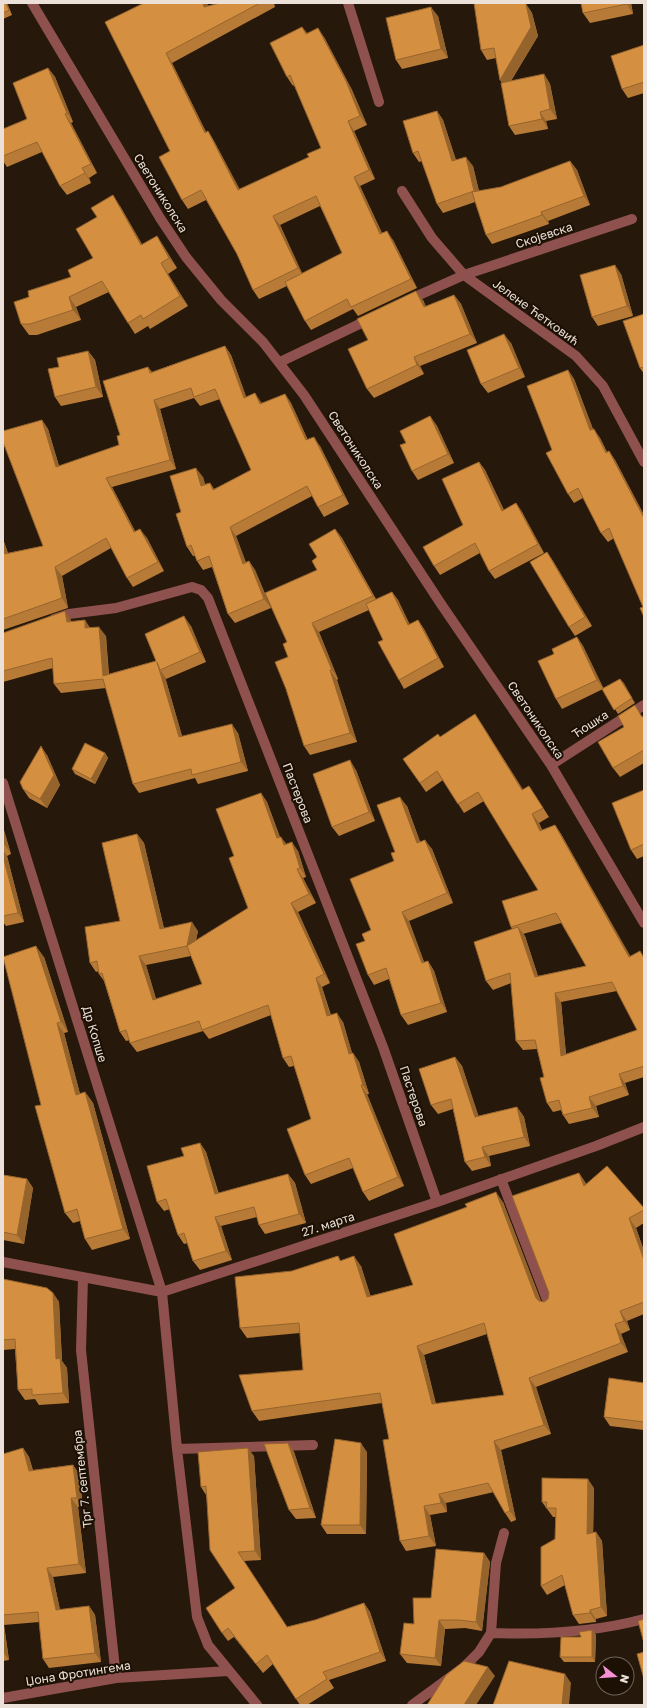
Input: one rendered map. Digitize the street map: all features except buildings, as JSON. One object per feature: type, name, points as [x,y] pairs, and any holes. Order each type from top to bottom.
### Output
[{"type":"street","name":"Светониколска","points":[[32,3],[160,218],[186,257],[220,300],[263,342],[280,362],[441,604],[551,765],[644,923]]},
{"type":"street","points":[[348,3],[379,102]]},
{"type":"street","name":"Јелене Ћетковић","points":[[402,191],[432,238],[464,275],[576,356],[589,369],[603,386],[644,462]]},
{"type":"street","name":"Скојевска","points":[[402,303],[464,275],[632,219]]},
{"type":"street","points":[[280,362],[381,313]]},
{"type":"street","name":"Пастерова","points":[[42,623],[69,614],[116,608],[192,587],[201,590],[208,598],[383,1047],[437,1202]]},
{"type":"street","name":"Ћошка","points":[[551,765],[644,705]]},
{"type":"street","name":"Др Копше","points":[[3,783],[162,1292]]},
{"type":"street","name":"27. марта","points":[[162,1292],[437,1202],[644,1127]]},
{"type":"street","points":[[501,1179],[549,1305]]},
{"type":"street","points":[[3,1262],[162,1292],[176,1449],[197,1618],[208,1645],[257,1705]]},
{"type":"street","name":"Трг 7. септембра","points":[[83,1278],[81,1350],[116,1678]]},
{"type":"street","points":[[176,1449],[313,1445]]},
{"type":"street","points":[[412,1705],[464,1667],[479,1652],[491,1633],[496,1564],[504,1533]]},
{"type":"street","points":[[491,1633],[527,1634],[586,1629],[644,1619]]},
{"type":"street","name":"Џона Фротингема","points":[[3,1698],[116,1678],[228,1671]]}]
